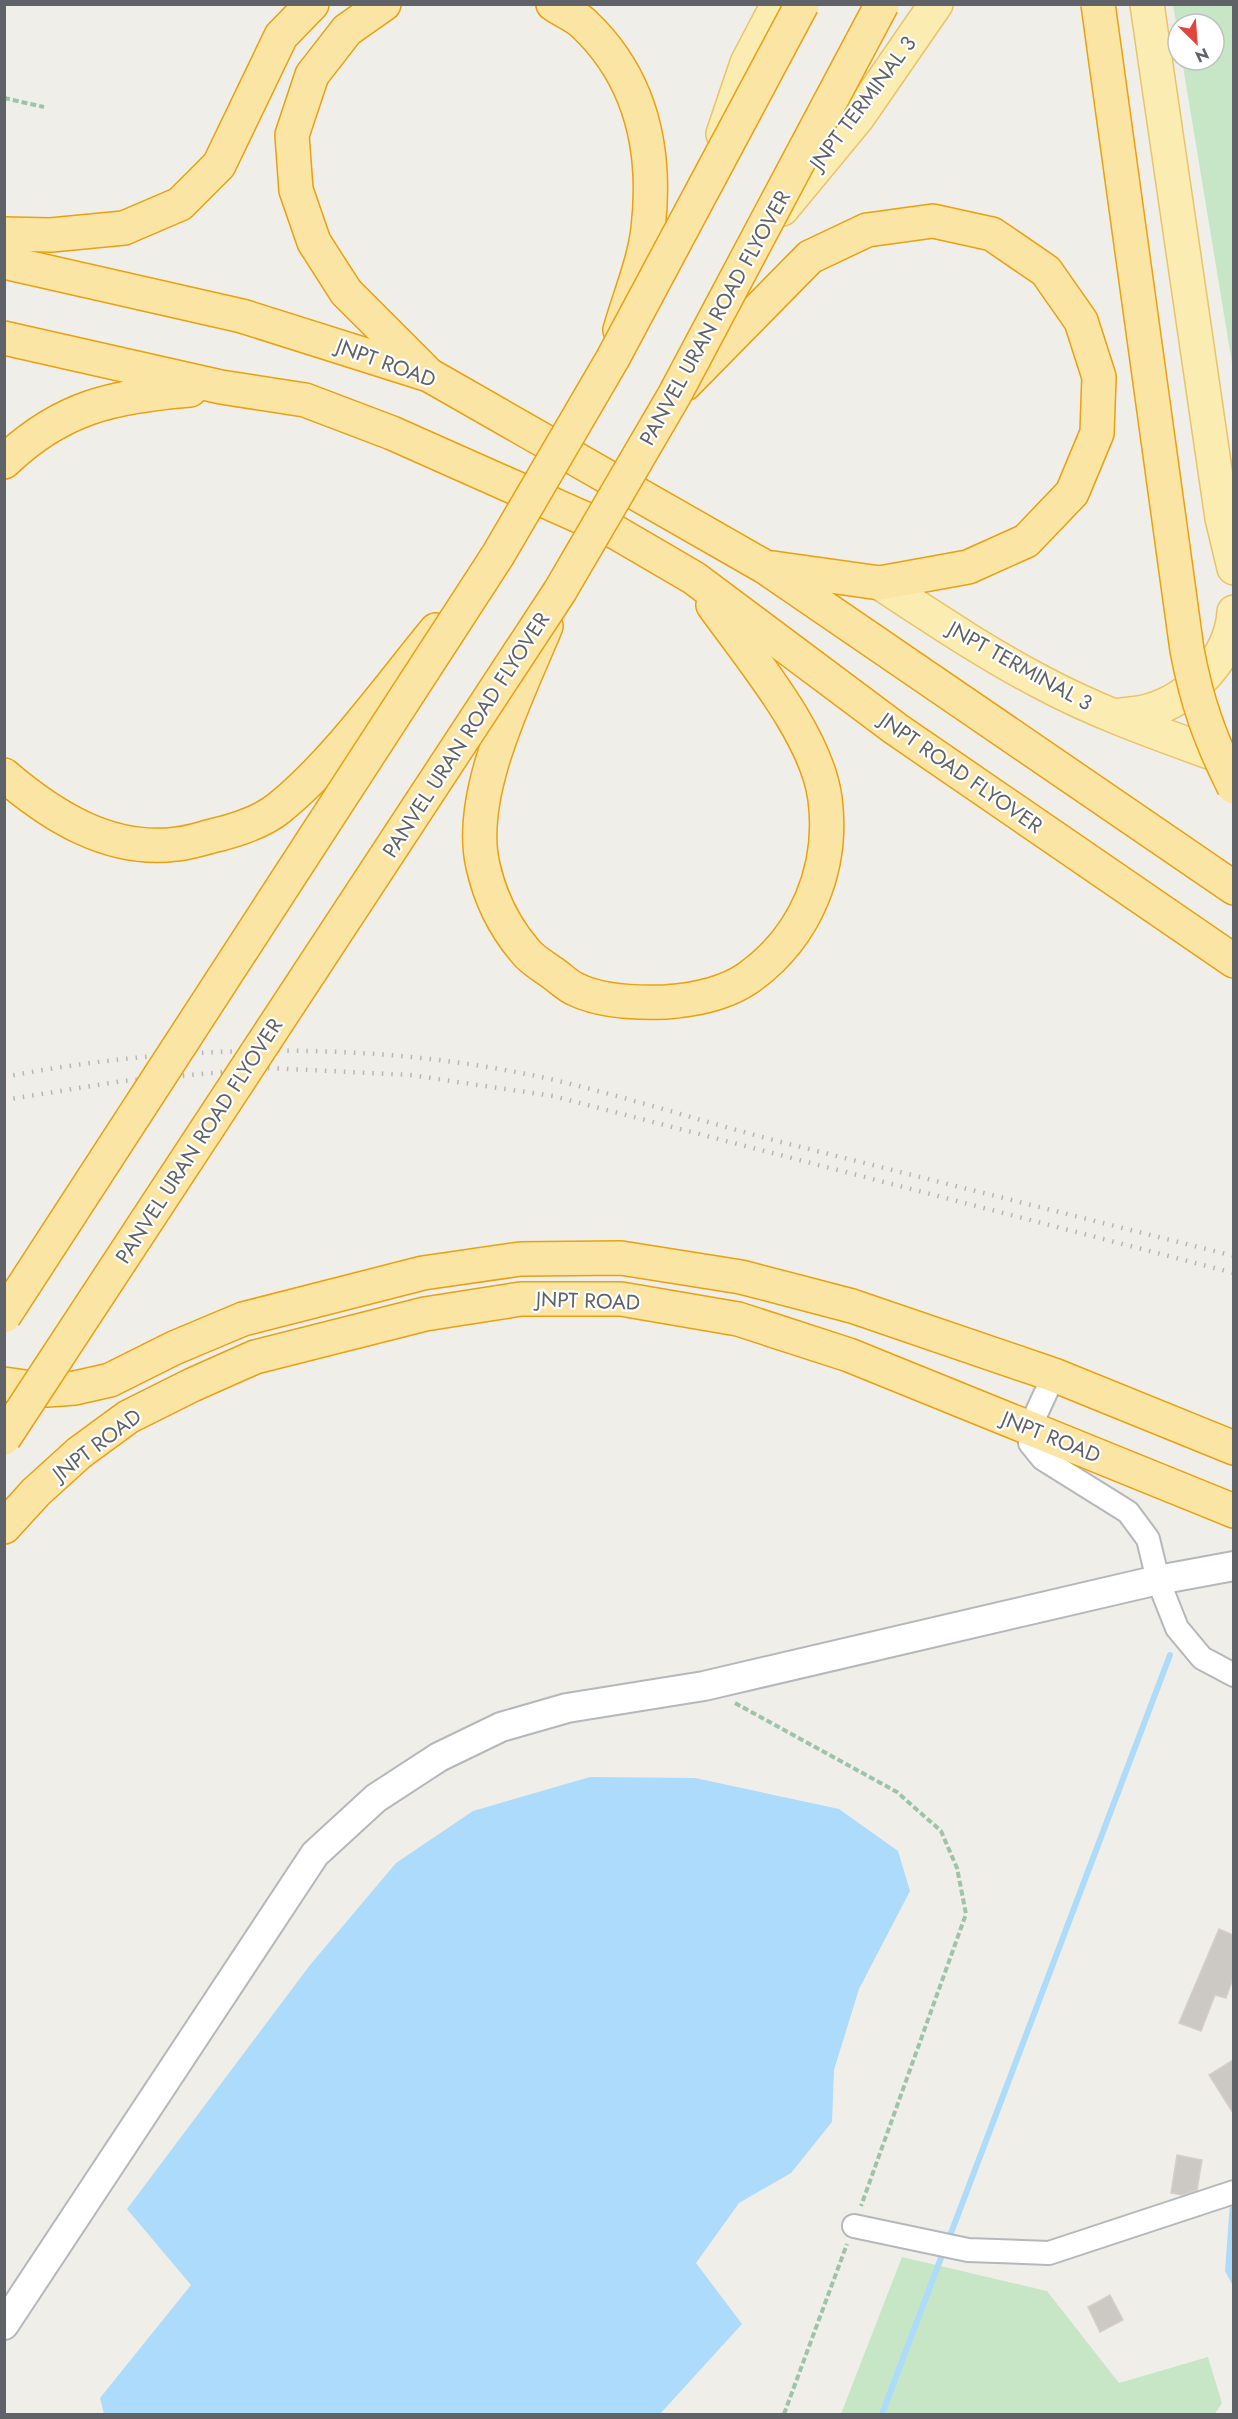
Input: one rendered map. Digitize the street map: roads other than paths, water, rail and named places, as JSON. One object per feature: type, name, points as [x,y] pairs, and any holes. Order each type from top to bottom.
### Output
[{"type":"highway","points":[[4,234],[51,235],[124,228],[180,204],[219,165],[280,36],[312,4]]},
{"type":"highway","points":[[384,4],[347,30],[312,75],[292,135],[296,190],[314,242],[346,292],[429,375]]},
{"type":"highway","points":[[553,4],[583,23],[618,63],[642,114],[650,162],[647,230],[613,358]]},
{"type":"highway","points":[[4,1316],[498,555],[613,358],[802,4]]},
{"type":"highway","name":"PANVEL URAN ROAD FLYOVER","points":[[4,1438],[560,591],[675,394],[766,228],[882,4]]},
{"type":"highway","points":[[1098,4],[1187,650],[1196,699],[1210,740],[1233,787]]},
{"type":"highway","points":[[675,394],[810,257],[867,230],[933,221],[992,234],[1046,271],[1081,321],[1099,377],[1097,433],[1072,493],[1026,541],[968,567],[880,583],[765,567]]},
{"type":"highway","name":"JNPT ROAD","points":[[4,262],[242,316],[429,375],[765,567]]},
{"type":"highway","points":[[4,338],[221,387],[305,400],[392,433],[616,533],[694,578],[780,699],[811,751],[825,797],[827,850],[810,908],[783,947],[747,979],[694,1000],[630,1004],[575,990],[527,954],[498,912],[482,864],[481,809],[497,749],[560,591]]},
{"type":"highway","points":[[4,462],[27,440],[76,411],[134,395],[221,387]]},
{"type":"highway","points":[[4,775],[35,801],[75,826],[124,842],[175,844],[229,832],[277,809],[315,774],[498,555]]},
{"type":"highway","points":[[765,567],[1233,888]]},
{"type":"highway","name":"JNPT ROAD FLYOVER","points":[[694,578],[896,729],[1233,961]]},
{"type":"highway","name":"JNPT ROAD","points":[[4,1384],[47,1390],[75,1388],[110,1380],[174,1348],[243,1319],[423,1272],[531,1259],[621,1258],[741,1277],[852,1306],[1054,1375],[1233,1448]]},
{"type":"highway","name":"JNPT ROAD","points":[[4,1527],[53,1476],[128,1417],[255,1357],[425,1314],[521,1299],[621,1299],[738,1319],[849,1355],[1233,1511]]},
{"type":"highway","points":[[110,1380],[128,1417]]},
{"type":"main road","points":[[703,192],[747,63],[778,4]]},
{"type":"main road","name":"JNPT TERMINAL 3","points":[[766,228],[858,117],[936,4]]},
{"type":"main road","points":[[1147,4],[1220,507],[1233,568]]},
{"type":"main road","name":"JNPT TERMINAL 3","points":[[880,583],[958,634],[1040,682],[1116,716],[1233,761]]},
{"type":"main road","points":[[1116,716],[1148,711],[1175,699],[1203,678],[1223,652],[1233,612]]},
{"type":"street","points":[[1054,1375],[1029,1429],[1030,1443],[1043,1459],[1128,1512],[1148,1539],[1158,1580],[1177,1628],[1202,1658],[1233,1675]]},
{"type":"street","points":[[4,2325],[315,1854],[367,1806],[439,1757],[501,1727],[567,1708],[704,1686],[1158,1580],[1233,1566]]},
{"type":"street","points":[[854,2226],[946,2245],[1049,2253],[1233,2192]]},
{"type":"water","points":[[590,1777],[695,1778],[839,1809],[898,1851],[910,1891],[859,1989],[834,2070],[832,2122],[791,2173],[739,2203],[696,2263],[742,2324],[660,2414],[104,2414],[100,2398],[191,2285],[127,2209],[310,1965],[396,1863],[473,1811]]},
{"type":"water","points":[[1233,2201],[1233,2286],[1225,2271],[1230,2203]]},
{"type":"waterway","points":[[948,2241],[1170,1655]]},
{"type":"waterway","points":[[882,2414],[944,2250]]},
{"type":"railway","points":[[4,1077],[139,1057],[208,1052],[347,1052],[416,1057],[484,1066],[579,1086],[781,1142],[1234,1256]]},
{"type":"railway","points":[[4,1100],[123,1081],[269,1068],[410,1075],[553,1096],[1234,1273]]}]
